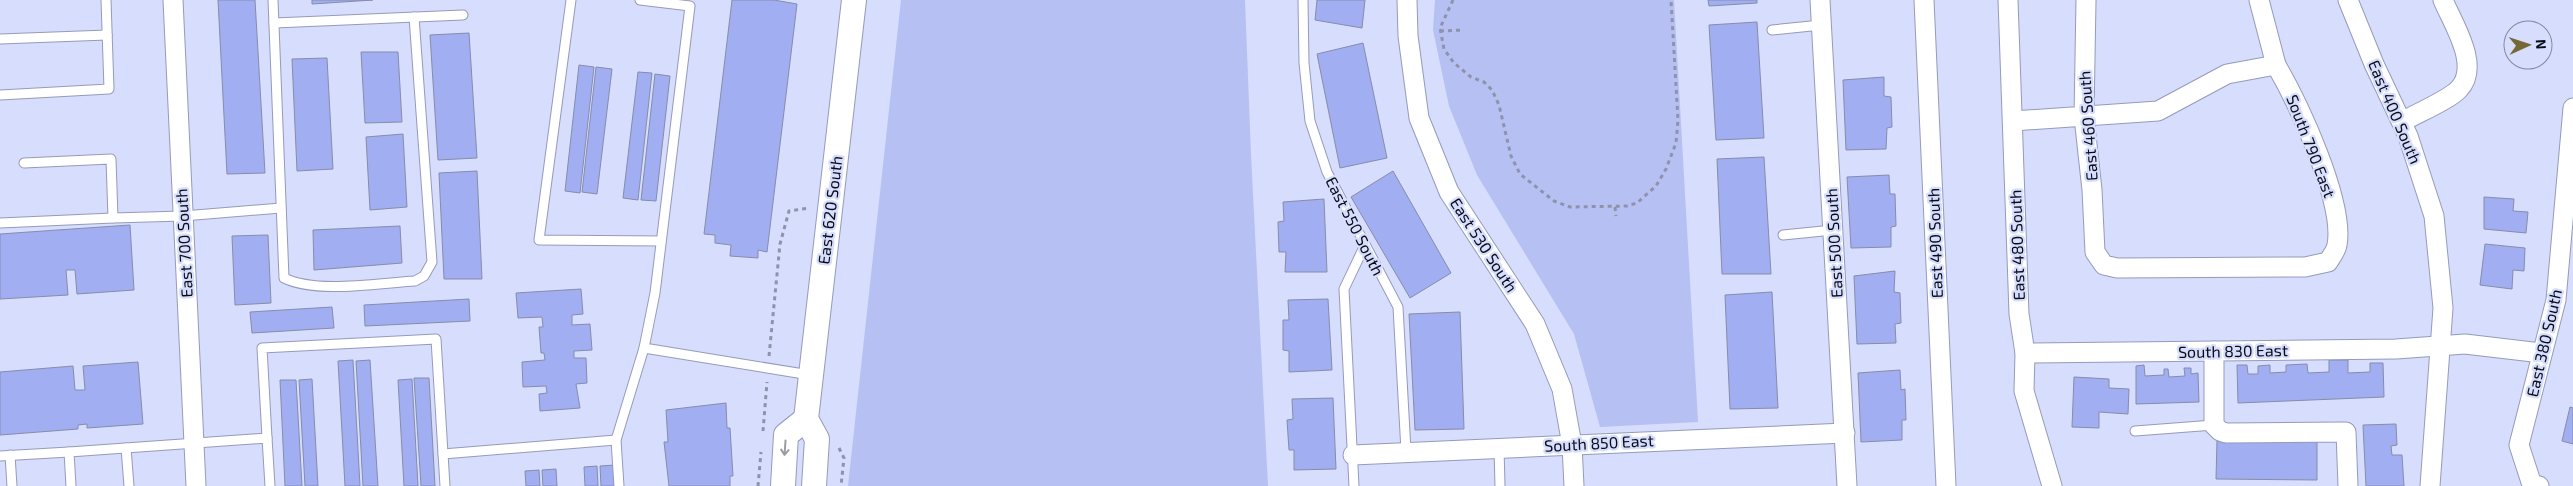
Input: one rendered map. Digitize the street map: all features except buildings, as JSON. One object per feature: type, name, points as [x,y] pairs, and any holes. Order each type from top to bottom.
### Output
[{"type":"street","name":"East 700 South","points":[[173,0],[196,486]]},
{"type":"street","name":"East 620 South","points":[[806,419],[854,0]]},
{"type":"street","name":"East 530 South","points":[[1407,0],[1408,36],[1419,118],[1449,192],[1535,324],[1562,389],[1572,445],[1574,486]]},
{"type":"street","name":"East 500 South","points":[[1820,0],[1847,486]]},
{"type":"street","name":"East 490 South","points":[[1924,0],[1946,486]]},
{"type":"street","name":"East 480 South","points":[[2008,0],[2020,314],[2025,353],[2024,391],[2052,486]]},
{"type":"street","name":"East 460 South","points":[[2086,0],[2084,117],[2092,190],[2095,252]]},
{"type":"street","name":"South 790 East","points":[[2095,252],[2104,265],[2118,268],[2305,267],[2328,262],[2337,246],[2336,213],[2316,151],[2291,92],[2276,64],[2259,0]]},
{"type":"street","name":"East 400 South","points":[[2348,0],[2374,64],[2402,122],[2434,216],[2443,308],[2430,486]]},
{"type":"street","points":[[2402,122],[2458,90],[2467,76],[2466,55],[2443,0]]},
{"type":"street","points":[[2013,121],[2158,112],[2227,74],[2276,64]]},
{"type":"street","name":"East 380 South","points":[[2535,486],[2519,445],[2556,300],[2573,108]]},
{"type":"street","name":"South 830 East","points":[[2025,353],[2214,351],[2465,344],[2542,353]]},
{"type":"street","points":[[2214,351],[2217,428],[2226,433],[2346,432],[2348,486]]},
{"type":"street","points":[[782,486],[786,435],[806,419],[817,439],[814,486]]},
{"type":"street","name":"South 850 East","points":[[1353,456],[1406,451],[1845,433]]},
{"type":"lane","points":[[0,95],[109,89],[106,0]]},
{"type":"lane","points":[[273,0],[284,278],[295,284],[313,287],[416,281],[424,276],[432,262],[414,17]]},
{"type":"lane","points":[[571,0],[538,240],[661,241]]},
{"type":"lane","points":[[619,486],[616,440],[644,348],[655,293],[690,6],[640,0]]},
{"type":"lane","name":"East 550 South","points":[[1303,0],[1304,63],[1310,121],[1327,172],[1364,247],[1398,308],[1406,451]]},
{"type":"lane","points":[[274,23],[463,15]]},
{"type":"lane","points":[[1772,30],[1821,26]]},
{"type":"lane","points":[[0,39],[107,35]]},
{"type":"lane","points":[[24,163],[111,159],[113,218]]},
{"type":"lane","points":[[0,223],[183,216],[281,208]]},
{"type":"lane","points":[[1783,235],[1833,230]]},
{"type":"lane","points":[[1354,486],[1344,289],[1364,247]]},
{"type":"lane","points":[[270,486],[262,348],[436,338],[445,486]]},
{"type":"lane","points":[[644,348],[810,374]]},
{"type":"lane","points":[[2134,431],[2217,428]]},
{"type":"lane","points":[[0,456],[267,438]]},
{"type":"lane","points":[[443,454],[616,440]]},
{"type":"lane","points":[[126,448],[129,486]]},
{"type":"lane","points":[[1499,448],[1500,486]]},
{"type":"lane","points":[[69,452],[71,486]]},
{"type":"lane","points":[[10,455],[12,486]]},
{"type":"path","points":[[1453,0],[1440,31],[1444,49],[1454,63],[1471,77],[1484,82],[1492,90],[1499,105],[1511,156],[1520,174],[1554,201],[1570,207],[1615,207],[1636,203],[1656,186],[1666,169],[1676,143],[1678,120],[1671,0]]},
{"type":"path","points":[[1440,31],[1464,30]]},
{"type":"path","points":[[1615,207],[1616,216]]},
{"type":"path","points":[[770,335],[780,244],[789,211]]},
{"type":"path","points":[[841,486],[844,458]]},
{"type":"shaded area","points":[[901,0],[1245,0],[1268,486],[848,486]]},
{"type":"shaded area","points":[[1435,0],[1674,0],[1698,422],[1600,427],[1574,334],[1477,175],[1449,106],[1433,30]]}]
